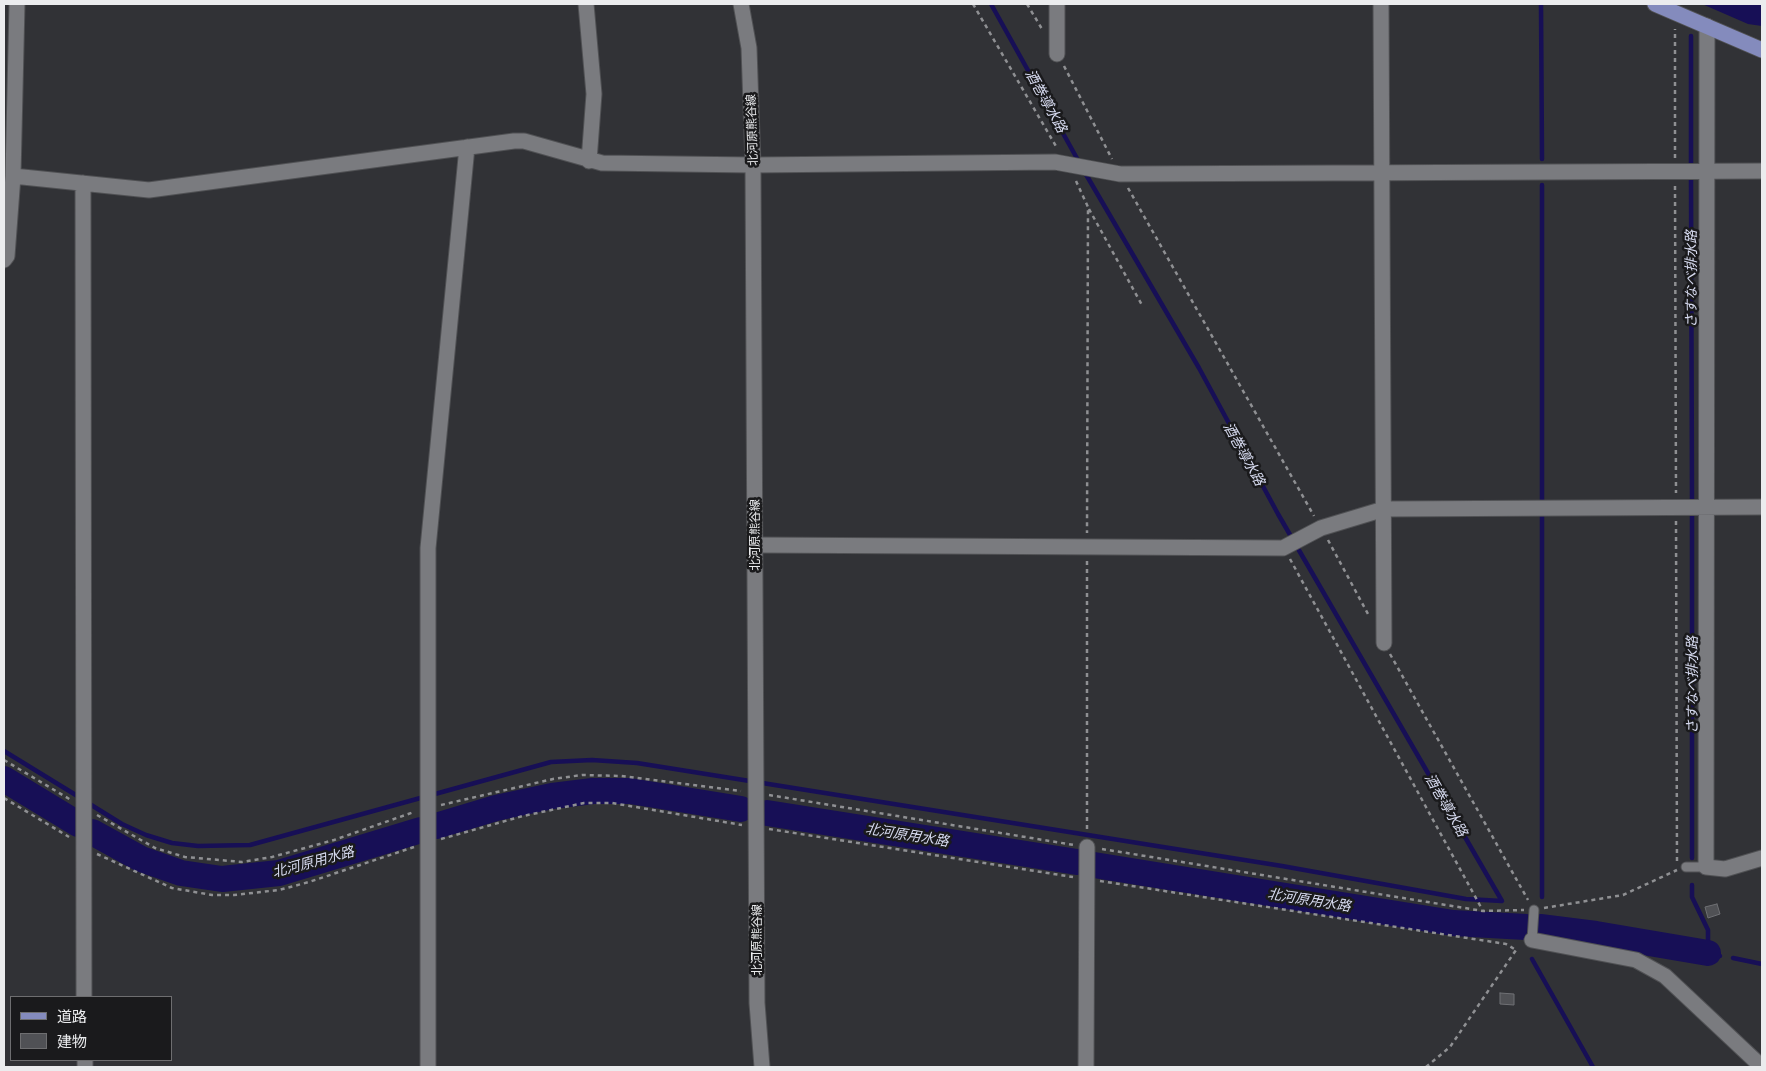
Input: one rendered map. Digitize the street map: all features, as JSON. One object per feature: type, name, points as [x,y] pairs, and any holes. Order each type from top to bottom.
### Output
[{"type":"main road","points":[[1655,4],[1762,50]]},
{"type":"street","points":[[4,260],[7,256],[13,176],[17,4]]},
{"type":"street","points":[[586,4],[594,94],[589,161]]},
{"type":"street","name":"北河原熊谷線","points":[[741,4],[749,48],[753,165],[758,1003],[762,1067]]},
{"type":"street","points":[[1057,54],[1058,4]]},
{"type":"street","points":[[1381,4],[1384,643]]},
{"type":"street","points":[[1707,26],[1706,867],[1726,869],[1762,858]]},
{"type":"street","points":[[13,176],[149,190],[169,189],[524,141],[602,164],[1071,165],[1120,174],[1762,171]]},
{"type":"street","points":[[428,1067],[426,837],[428,548],[467,148]]},
{"type":"street","points":[[83,183],[84,996]]},
{"type":"street","points":[[755,545],[1284,548],[1321,528],[1384,509],[1762,507]]},
{"type":"street","points":[[1086,1067],[1087,847]]},
{"type":"street","points":[[1532,940],[1618,955],[1636,960],[1665,976],[1762,1067]]},
{"type":"lane","points":[[1681,868],[1706,867]]},
{"type":"lane","points":[[1532,940],[1534,910]]},
{"type":"path","points":[[973,4],[1071,165],[1088,208],[1142,305]]},
{"type":"path","points":[[1027,4],[1057,54],[1120,174],[1370,618]]},
{"type":"path","points":[[1384,643],[1534,910],[1623,895],[1681,868],[1678,507],[1679,172],[1675,12]]},
{"type":"path","points":[[1087,847],[1088,208]]},
{"type":"path","points":[[1284,548],[1483,911]]},
{"type":"path","points":[[1426,1067],[1450,1047],[1507,960],[1516,950],[1532,940]]},
{"type":"shaded area","points":[[1702,4],[1762,4],[1762,26],[1748,24]]},
{"type":"building","points":[[1717,904],[1720,914],[1708,918],[1705,907]]},
{"type":"building","points":[[1500,993],[1514,994],[1514,1005],[1500,1004]]},
{"type":"waterway","name":"酒巻導水路","points":[[991,4],[1079,162]]},
{"type":"waterway","points":[[1541,4],[1542,159]]},
{"type":"waterway","name":"さすなべ排水路","points":[[1691,36],[1691,163]]},
{"type":"waterway","name":"酒巻導水路","points":[[1084,171],[1199,368],[1278,514],[1502,901]]},
{"type":"waterway","name":"さすなべ排水路","points":[[1691,179],[1692,499]]},
{"type":"waterway","points":[[1542,185],[1542,897]]},
{"type":"waterway","name":"さすなべ排水路","points":[[1692,512],[1692,858]]},
{"type":"waterway","points":[[4,751],[79,797]]},
{"type":"waterway","points":[[88,803],[122,824],[146,835],[172,843],[198,846],[250,845],[551,762],[592,760],[637,763],[1282,866],[1466,899],[1502,901]]},
{"type":"waterway","name":"北河原用水路","points":[[4,779],[78,824]]},
{"type":"waterway","name":"北河原用水路","points":[[436,826],[496,808],[552,796],[593,791],[630,791],[741,809]]},
{"type":"waterway","name":"北河原用水路","points":[[767,813],[1077,862]]},
{"type":"waterway","name":"北河原用水路","points":[[92,832],[141,859],[181,873],[222,879],[279,873],[421,830]]},
{"type":"waterway","name":"北河原用水路","points":[[1094,865],[1453,923],[1526,927]]},
{"type":"waterway","name":"さすなべ排水路","points":[[1692,885],[1692,897],[1708,930],[1708,953],[1720,956]]},
{"type":"waterway","name":"北河原用水路","points":[[1540,927],[1596,934],[1708,953]]},
{"type":"waterway","name":"北河原用水路","points":[[1733,958],[1762,964]]},
{"type":"waterway","name":"酒巻導水路","points":[[1532,959],[1593,1067]]}]
